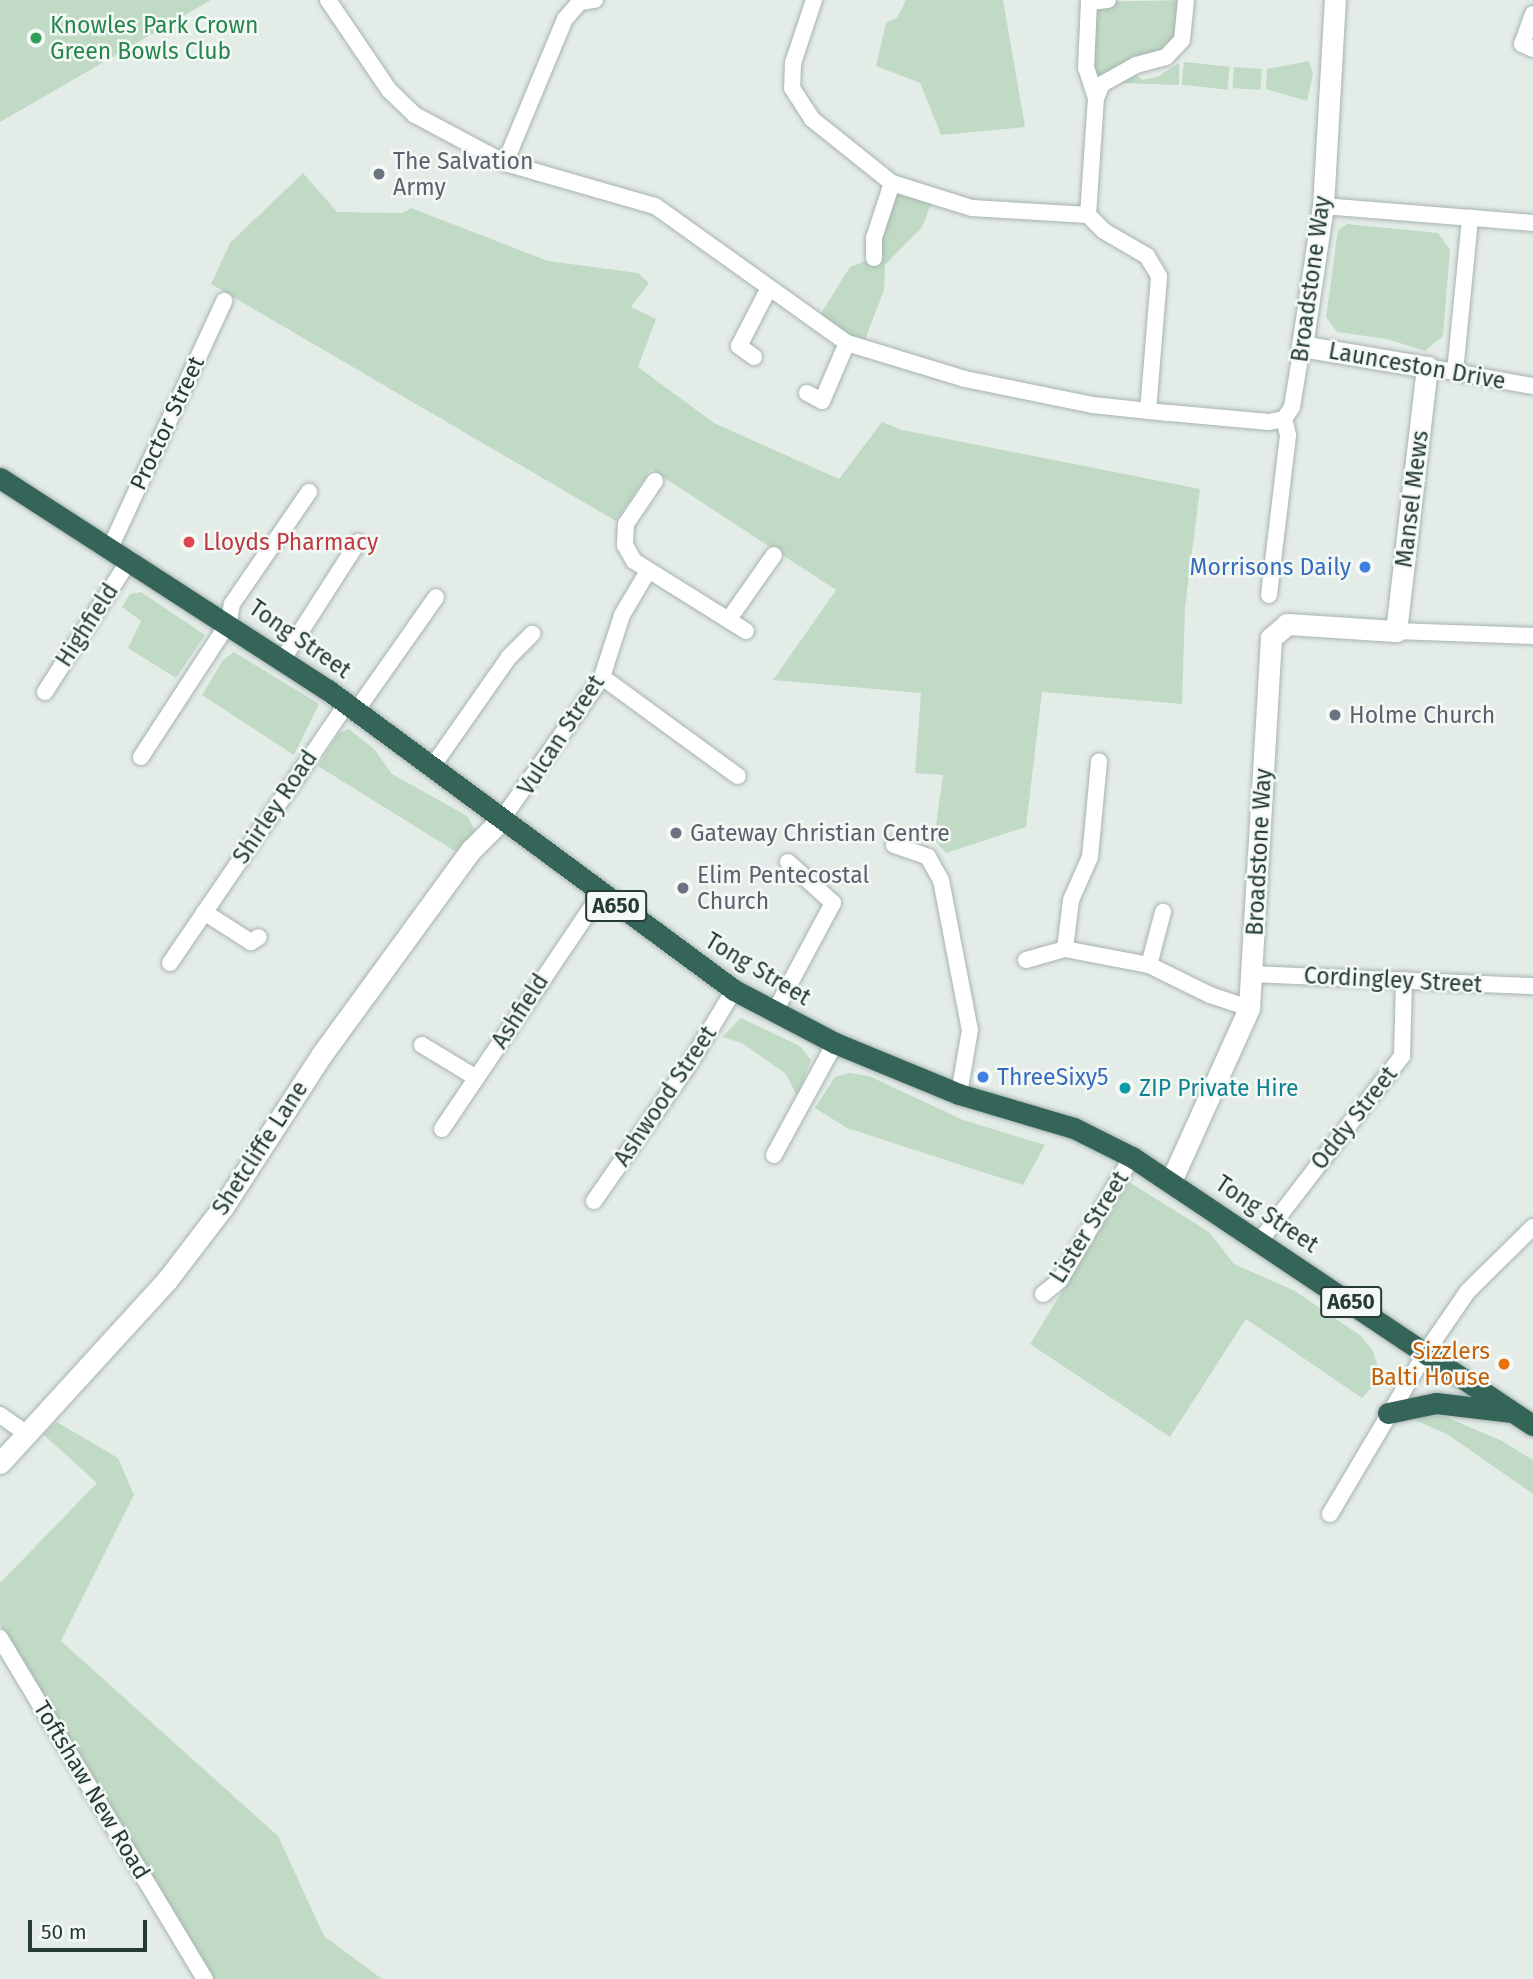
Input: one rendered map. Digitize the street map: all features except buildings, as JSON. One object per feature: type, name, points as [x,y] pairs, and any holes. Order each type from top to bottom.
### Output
[{"type":"highway","name":"Tong Street","points":[[0,478],[111,546],[283,659],[502,819],[600,895],[734,990],[835,1043],[958,1094],[1074,1128],[1132,1157],[1533,1425]]},
{"type":"highway","points":[[1388,1413],[1436,1403],[1514,1413]]},
{"type":"street","points":[[328,0],[389,90],[415,115],[505,163],[655,206],[847,343],[965,379],[1093,405],[1269,422],[1283,419]]},
{"type":"street","points":[[505,163],[565,19],[580,2],[595,0]]},
{"type":"street","points":[[814,0],[793,63],[792,88],[812,119],[892,183],[972,208],[1088,215],[1104,231],[1147,256],[1159,276],[1148,411]]},
{"type":"street","points":[[1096,98],[1086,68],[1089,2],[1108,0]]},
{"type":"street","points":[[1088,215],[1096,98],[1102,84],[1136,65],[1166,57],[1182,40],[1186,0]]},
{"type":"street","name":"Broadstone Way","points":[[1269,596],[1288,435],[1283,419],[1292,407],[1323,206],[1335,0]]},
{"type":"street","points":[[1533,14],[1522,44],[1533,49]]},
{"type":"street","points":[[874,258],[874,238],[892,183]]},
{"type":"street","points":[[1323,206],[1533,223]]},
{"type":"street","points":[[1455,372],[1470,218]]},
{"type":"street","points":[[754,358],[740,346],[769,288]]},
{"type":"street","name":"Proctor Street","points":[[111,546],[224,301]]},
{"type":"street","points":[[807,393],[822,401],[847,343]]},
{"type":"street","name":"Launceston Drive","points":[[1302,346],[1533,386]]},
{"type":"street","name":"Mansel Mews","points":[[1396,631],[1427,368]]},
{"type":"street","points":[[655,481],[626,524],[625,545],[634,561],[746,631]]},
{"type":"street","points":[[141,757],[229,622],[232,604],[309,492]]},
{"type":"street","points":[[283,659],[358,542]]},
{"type":"street","points":[[729,619],[774,555]]},
{"type":"street","name":"Highfield","points":[[45,692],[130,559]]},
{"type":"street","name":"Vulcan Street","points":[[502,819],[602,677],[622,615],[648,571]]},
{"type":"street","name":"Shirley Road","points":[[170,963],[352,708],[436,597]]},
{"type":"street","name":"Broadstone Way","points":[[1171,1181],[1249,1008],[1271,638],[1287,624],[1396,631]]},
{"type":"street","points":[[1396,631],[1533,636]]},
{"type":"street","points":[[432,767],[509,657],[532,634]]},
{"type":"street","points":[[602,677],[738,776]]},
{"type":"street","points":[[1065,949],[1071,900],[1090,858],[1098,761]]},
{"type":"street","name":"Shetcliffe Lane","points":[[0,1463],[167,1280],[223,1207],[322,1054],[471,850],[502,819]]},
{"type":"street","points":[[894,845],[928,857],[941,880],[970,1030],[958,1094]]},
{"type":"street","points":[[774,1013],[833,903],[788,862]]},
{"type":"street","name":"Ashfield","points":[[442,1129],[600,895]]},
{"type":"street","points":[[204,912],[251,942],[259,937]]},
{"type":"street","points":[[1149,965],[1163,912]]},
{"type":"street","points":[[1026,960],[1065,949],[1149,965],[1249,1008]]},
{"type":"street","name":"Cordingley Street","points":[[1253,974],[1533,986]]},
{"type":"street","name":"Oddy Street","points":[[1260,1241],[1402,1056],[1404,980]]},
{"type":"street","name":"Ashwood Street","points":[[594,1201],[688,1066],[734,990]]},
{"type":"street","points":[[774,1156],[835,1043]]},
{"type":"street","points":[[422,1045],[475,1077]]},
{"type":"street","name":"Lister Street","points":[[1044,1294],[1060,1280],[1132,1157]]},
{"type":"street","points":[[1330,1514],[1388,1413],[1468,1291],[1533,1227]]},
{"type":"street","points":[[0,1415],[26,1433]]},
{"type":"street","name":"Toftshaw New Road","points":[[0,1638],[205,1979]]},
{"type":"green space","points":[[0,0],[211,0],[0,122]]},
{"type":"green space","points":[[906,0],[1003,0],[1025,127],[941,135],[920,83],[876,66],[886,23],[897,18]]},
{"type":"green space","points":[[1186,0],[1182,40],[1102,84],[1086,68],[1089,2]]},
{"type":"green space","points":[[1309,61],[1313,74],[1307,101],[1266,89],[1267,69]]},
{"type":"green space","points":[[1184,62],[1230,67],[1227,90],[1182,85]]},
{"type":"green space","points":[[1179,63],[1179,85],[1118,83],[1137,76],[1142,80],[1157,77]]},
{"type":"green space","points":[[1234,67],[1262,69],[1260,90],[1233,88]]},
{"type":"green space","points":[[303,173],[337,212],[402,213],[411,208],[548,261],[638,273],[649,283],[631,307],[656,319],[638,367],[714,423],[839,479],[882,422],[902,430],[1200,489],[1185,607],[1182,704],[1042,692],[1026,827],[946,853],[934,839],[943,775],[915,773],[921,693],[773,680],[836,590],[651,469],[616,521],[211,284],[230,243]]},
{"type":"green space","points":[[892,183],[933,199],[922,227],[885,265],[884,290],[862,347],[816,321],[850,267],[873,258]]},
{"type":"green space","points":[[1347,224],[1438,233],[1450,250],[1443,336],[1425,351],[1387,339],[1337,332],[1326,317],[1338,230]]},
{"type":"green space","points":[[141,592],[205,635],[176,678],[128,648],[141,621],[122,607],[130,594]]},
{"type":"green space","points":[[234,652],[319,704],[294,755],[202,695],[223,660]]},
{"type":"green space","points":[[349,729],[374,749],[392,774],[467,816],[475,830],[458,853],[318,766],[339,733]]},
{"type":"green space","points":[[741,1018],[800,1046],[811,1060],[797,1097],[786,1074],[742,1043],[722,1037]]},
{"type":"green space","points":[[849,1073],[869,1076],[963,1120],[1045,1145],[1023,1185],[847,1128],[815,1108],[835,1077]]},
{"type":"green space","points":[[1129,1182],[1209,1232],[1234,1264],[1295,1291],[1361,1336],[1373,1351],[1379,1370],[1372,1387],[1362,1398],[1246,1319],[1170,1437],[1030,1344]]},
{"type":"green space","points":[[1437,1413],[1502,1441],[1533,1460],[1533,1494],[1447,1434],[1415,1420]]},
{"type":"green space","points":[[57,1422],[118,1458],[134,1495],[61,1641],[278,1836],[324,1936],[382,1979],[214,1979],[0,1625],[0,1583],[97,1483],[43,1434]]},
{"type":"place","name":"Knowles Park Crown Green Bowls Club","points":[[36,38]]},
{"type":"place","name":"The Salvation Army","points":[[379,174]]},
{"type":"place","name":"Lloyds Pharmacy","points":[[189,542]]},
{"type":"place","name":"Morrisons Daily","points":[[1365,567]]},
{"type":"place","name":"Holme Church","points":[[1335,715]]},
{"type":"place","name":"Gateway Christian Centre","points":[[676,833]]},
{"type":"place","name":"Elim Pentecostal Church","points":[[683,888]]},
{"type":"place","name":"ThreeSixy5","points":[[983,1077]]},
{"type":"place","name":"ZIP Private Hire","points":[[1125,1088]]},
{"type":"place","name":"Sizzlers Balti House","points":[[1504,1364]]}]
